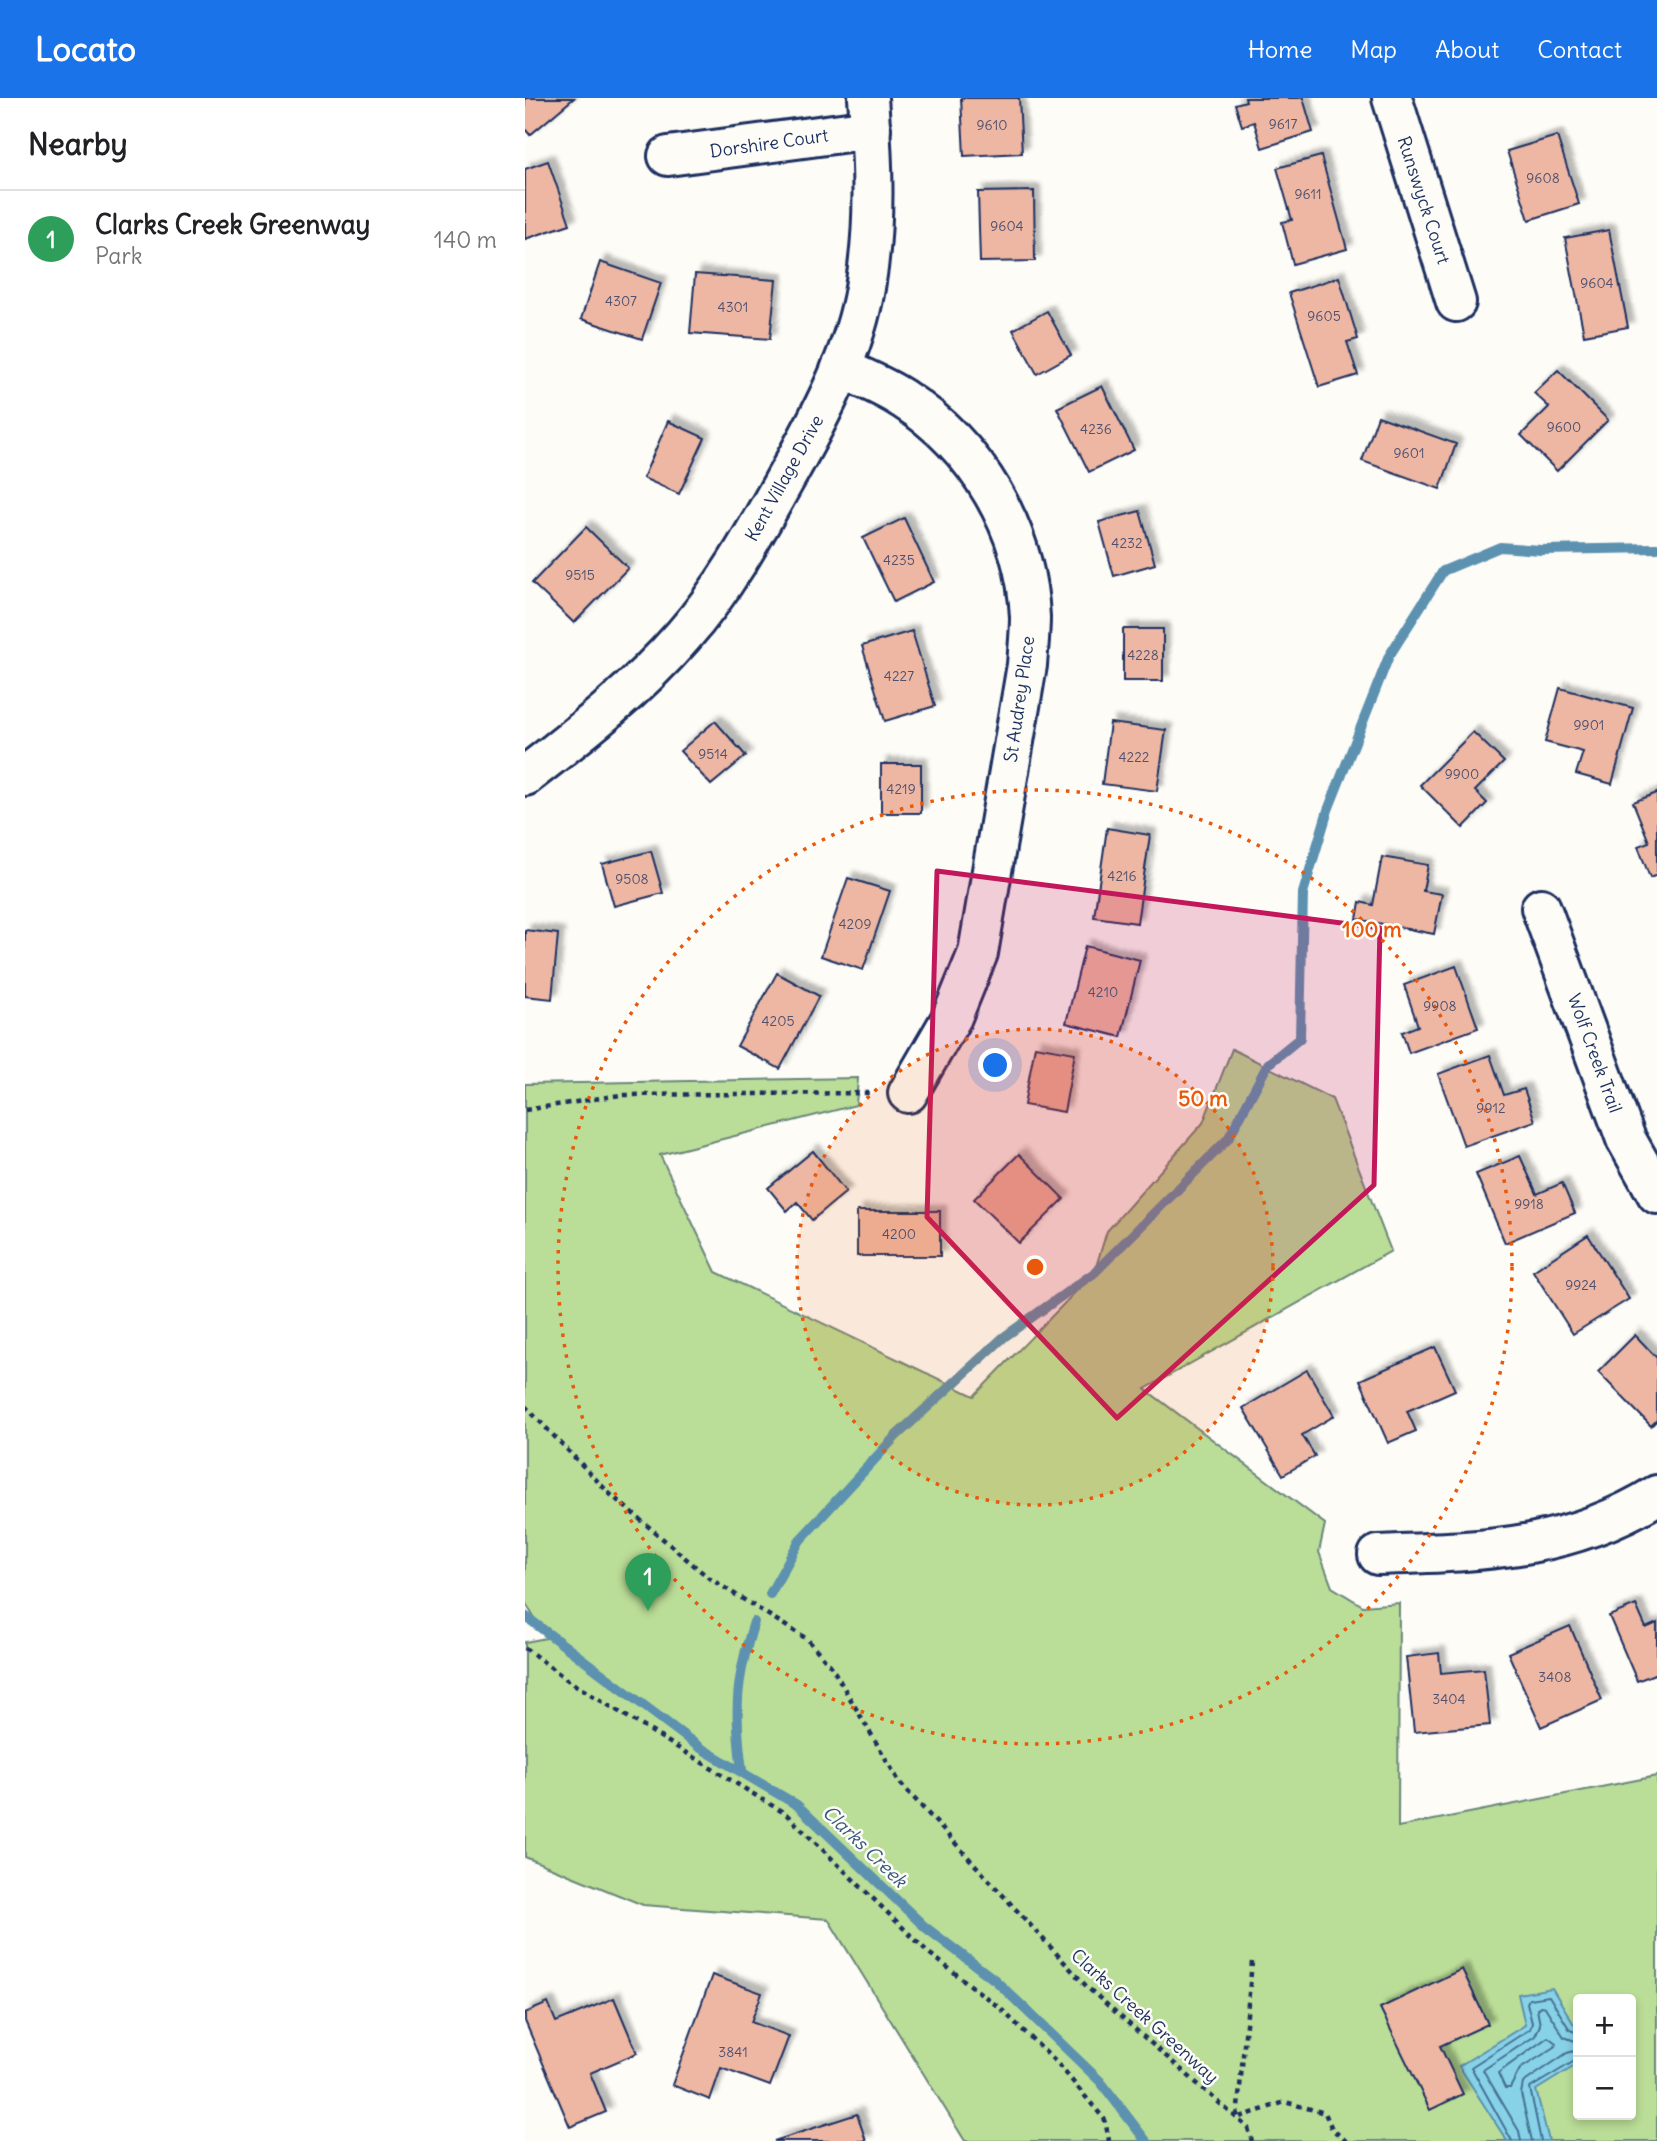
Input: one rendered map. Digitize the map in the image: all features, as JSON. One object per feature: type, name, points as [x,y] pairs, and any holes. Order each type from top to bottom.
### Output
[{"type":"street","name":"Runswyck Court","points":[[1392,98],[1456,302]]},
{"type":"street","name":"Dorshire Court","points":[[668,156],[869,114]]},
{"type":"street","name":"Kent Village Drive","points":[[525,776],[633,689],[698,618],[765,515],[816,424],[841,368],[865,289],[873,226],[869,114]]},
{"type":"street","name":"St Audrey Place","points":[[841,368],[904,399],[941,428],[972,462],[1008,523],[1023,570],[1030,618],[1027,665],[978,953],[952,1017],[908,1093]]},
{"type":"street","name":"Wolf Creek Trail","points":[[1541,908],[1626,1139],[1657,1194]]},
{"type":"street","points":[[1378,1555],[1498,1550],[1560,1537],[1590,1527],[1657,1495]]},
{"type":"path","points":[[525,1110],[620,1095],[908,1093]]},
{"type":"path","name":"Clarks Creek Greenway","points":[[525,1406],[610,1494],[709,1578],[807,1639],[831,1666],[900,1783],[1088,1987],[1248,2128],[1252,2141]]},
{"type":"path","points":[[525,1648],[590,1694],[786,1814],[929,1953],[1001,2009],[1059,2065],[1105,2120],[1109,2141]]},
{"type":"path","points":[[1252,1962],[1237,2118],[1285,2102],[1325,2113],[1332,2129],[1346,2141]]},
{"type":"highlighted area","points":[[937,871],[1380,928],[1374,1185],[1117,1418],[927,1217]]},
{"type":"green space","points":[[1232,1049],[1332,1099],[1391,1251],[1145,1389],[1325,1524],[1319,1552],[1332,1587],[1363,1606],[1399,1603],[1398,1827],[1657,1776],[1657,2141],[965,2141],[828,1919],[643,1905],[525,1857],[525,1642],[546,1638],[525,1602],[525,1084],[858,1078],[856,1105],[660,1155],[716,1272],[974,1396],[1094,1273],[1107,1231],[1203,1123]]},
{"type":"water","points":[[1552,1988],[1573,2023],[1573,2067],[1536,2090],[1549,2141],[1507,2141],[1459,2066],[1525,2025],[1518,1994]]},
{"type":"building","points":[[525,98],[574,98],[530,135],[525,129]]},
{"type":"building","points":[[961,98],[1019,98],[1022,153],[964,156]]},
{"type":"building","points":[[1245,98],[1303,98],[1313,132],[1262,148],[1254,122],[1242,126],[1235,104],[1246,101]]},
{"type":"building","points":[[1557,136],[1579,204],[1529,220],[1507,151]]},
{"type":"building","points":[[1321,156],[1347,249],[1293,264],[1282,222],[1292,220],[1277,168]]},
{"type":"building","points":[[548,161],[570,224],[525,239],[525,169]]},
{"type":"building","points":[[1034,191],[1035,261],[980,262],[978,192]]},
{"type":"building","points":[[1609,230],[1628,327],[1584,335],[1565,238]]},
{"type":"building","points":[[600,262],[661,283],[642,339],[581,319]]},
{"type":"building","points":[[695,274],[776,280],[770,339],[690,333]]},
{"type":"building","points":[[1339,277],[1358,339],[1347,342],[1358,375],[1319,387],[1289,293]]},
{"type":"building","points":[[1047,311],[1071,355],[1037,374],[1013,330]]},
{"type":"building","points":[[1558,370],[1608,420],[1557,471],[1521,435],[1549,407],[1534,393]]},
{"type":"building","points":[[1102,386],[1134,450],[1089,472],[1057,408]]},
{"type":"building","points":[[1378,416],[1456,444],[1440,489],[1362,461]]},
{"type":"building","points":[[668,421],[705,438],[679,494],[643,478]]},
{"type":"building","points":[[1140,511],[1155,564],[1114,576],[1099,522]]},
{"type":"building","points":[[904,518],[934,582],[894,602],[863,538]]},
{"type":"building","points":[[586,527],[628,568],[574,623],[532,583]]},
{"type":"building","points":[[1123,629],[1163,629],[1163,681],[1123,681]]},
{"type":"building","points":[[912,631],[935,706],[885,721],[862,646]]},
{"type":"building","points":[[1560,688],[1633,708],[1612,784],[1576,774],[1583,752],[1545,742]]},
{"type":"building","points":[[715,721],[746,756],[711,785],[680,751]]},
{"type":"building","points":[[1110,723],[1166,730],[1157,791],[1102,784]]},
{"type":"building","points":[[1473,732],[1504,762],[1475,791],[1487,803],[1463,828],[1420,785]]},
{"type":"building","points":[[881,764],[921,764],[921,813],[881,813]]},
{"type":"building","points":[[1657,793],[1657,875],[1650,878],[1638,846],[1649,842],[1633,802]]},
{"type":"building","points":[[1107,828],[1150,835],[1137,923],[1094,917]]},
{"type":"building","points":[[651,851],[663,893],[614,906],[602,864]]},
{"type":"building","points":[[1382,857],[1428,865],[1423,891],[1442,894],[1434,934],[1357,919],[1360,902],[1373,905]]},
{"type":"building","points":[[848,878],[890,891],[863,970],[821,956]]},
{"type":"building","points":[[525,930],[558,934],[552,999],[525,996]]},
{"type":"building","points":[[1085,946],[1140,960],[1121,1037],[1066,1023]]},
{"type":"building","points":[[1456,966],[1478,1028],[1409,1053],[1402,1032],[1418,1026],[1404,985]]},
{"type":"building","points":[[777,973],[819,996],[780,1069],[737,1046]]},
{"type":"building","points":[[1035,1046],[1075,1053],[1064,1112],[1024,1105]]},
{"type":"building","points":[[1490,1055],[1504,1095],[1524,1089],[1535,1121],[1464,1146],[1438,1074]]},
{"type":"building","points":[[813,1151],[846,1192],[812,1220],[797,1202],[787,1211],[768,1188]]},
{"type":"building","points":[[1019,1154],[1064,1199],[1019,1243],[974,1199]]},
{"type":"building","points":[[1520,1156],[1537,1194],[1562,1183],[1575,1213],[1505,1243],[1476,1174]]},
{"type":"building","points":[[857,1211],[940,1211],[940,1256],[857,1256]]},
{"type":"building","points":[[1588,1235],[1629,1299],[1573,1334],[1533,1271]]},
{"type":"building","points":[[1635,1335],[1657,1358],[1657,1420],[1651,1426],[1598,1372]]},
{"type":"building","points":[[1435,1347],[1455,1390],[1407,1411],[1416,1431],[1388,1443],[1360,1380]]},
{"type":"building","points":[[1307,1370],[1334,1416],[1302,1435],[1315,1456],[1283,1475],[1243,1408]]},
{"type":"building","points":[[1636,1605],[1646,1628],[1657,1623],[1657,1673],[1637,1681],[1609,1616]]},
{"type":"building","points":[[1570,1626],[1602,1700],[1541,1727],[1508,1653]]},
{"type":"building","points":[[1439,1653],[1441,1673],[1484,1669],[1490,1725],[1414,1732],[1406,1657]]},
{"type":"building","points":[[1462,1969],[1488,2024],[1440,2046],[1463,2094],[1430,2110],[1380,2008]]},
{"type":"building","points":[[712,1975],[762,1993],[751,2022],[789,2036],[770,2086],[721,2068],[710,2100],[672,2085]]},
{"type":"building","points":[[614,1998],[637,2053],[590,2073],[606,2112],[570,2127],[525,2021],[525,2013],[548,2003],[556,2022]]},
{"type":"building","points":[[857,2114],[866,2141],[774,2141]]},
{"type":"waterway","points":[[770,1594],[800,1540],[896,1436],[1004,1337],[1094,1273],[1228,1139],[1268,1064],[1300,1038],[1303,893],[1328,810],[1389,656],[1443,571],[1500,547],[1541,550],[1657,548]]},
{"type":"waterway","name":"Clarks Creek","points":[[525,1616],[699,1747],[797,1805],[925,1927],[995,1980],[1100,2081],[1146,2141]]},
{"type":"waterway","points":[[742,1770],[738,1695],[743,1661],[754,1622]]},
{"type":"place","name":"Clarks Creek Greenway","points":[[648,1611]]}]
